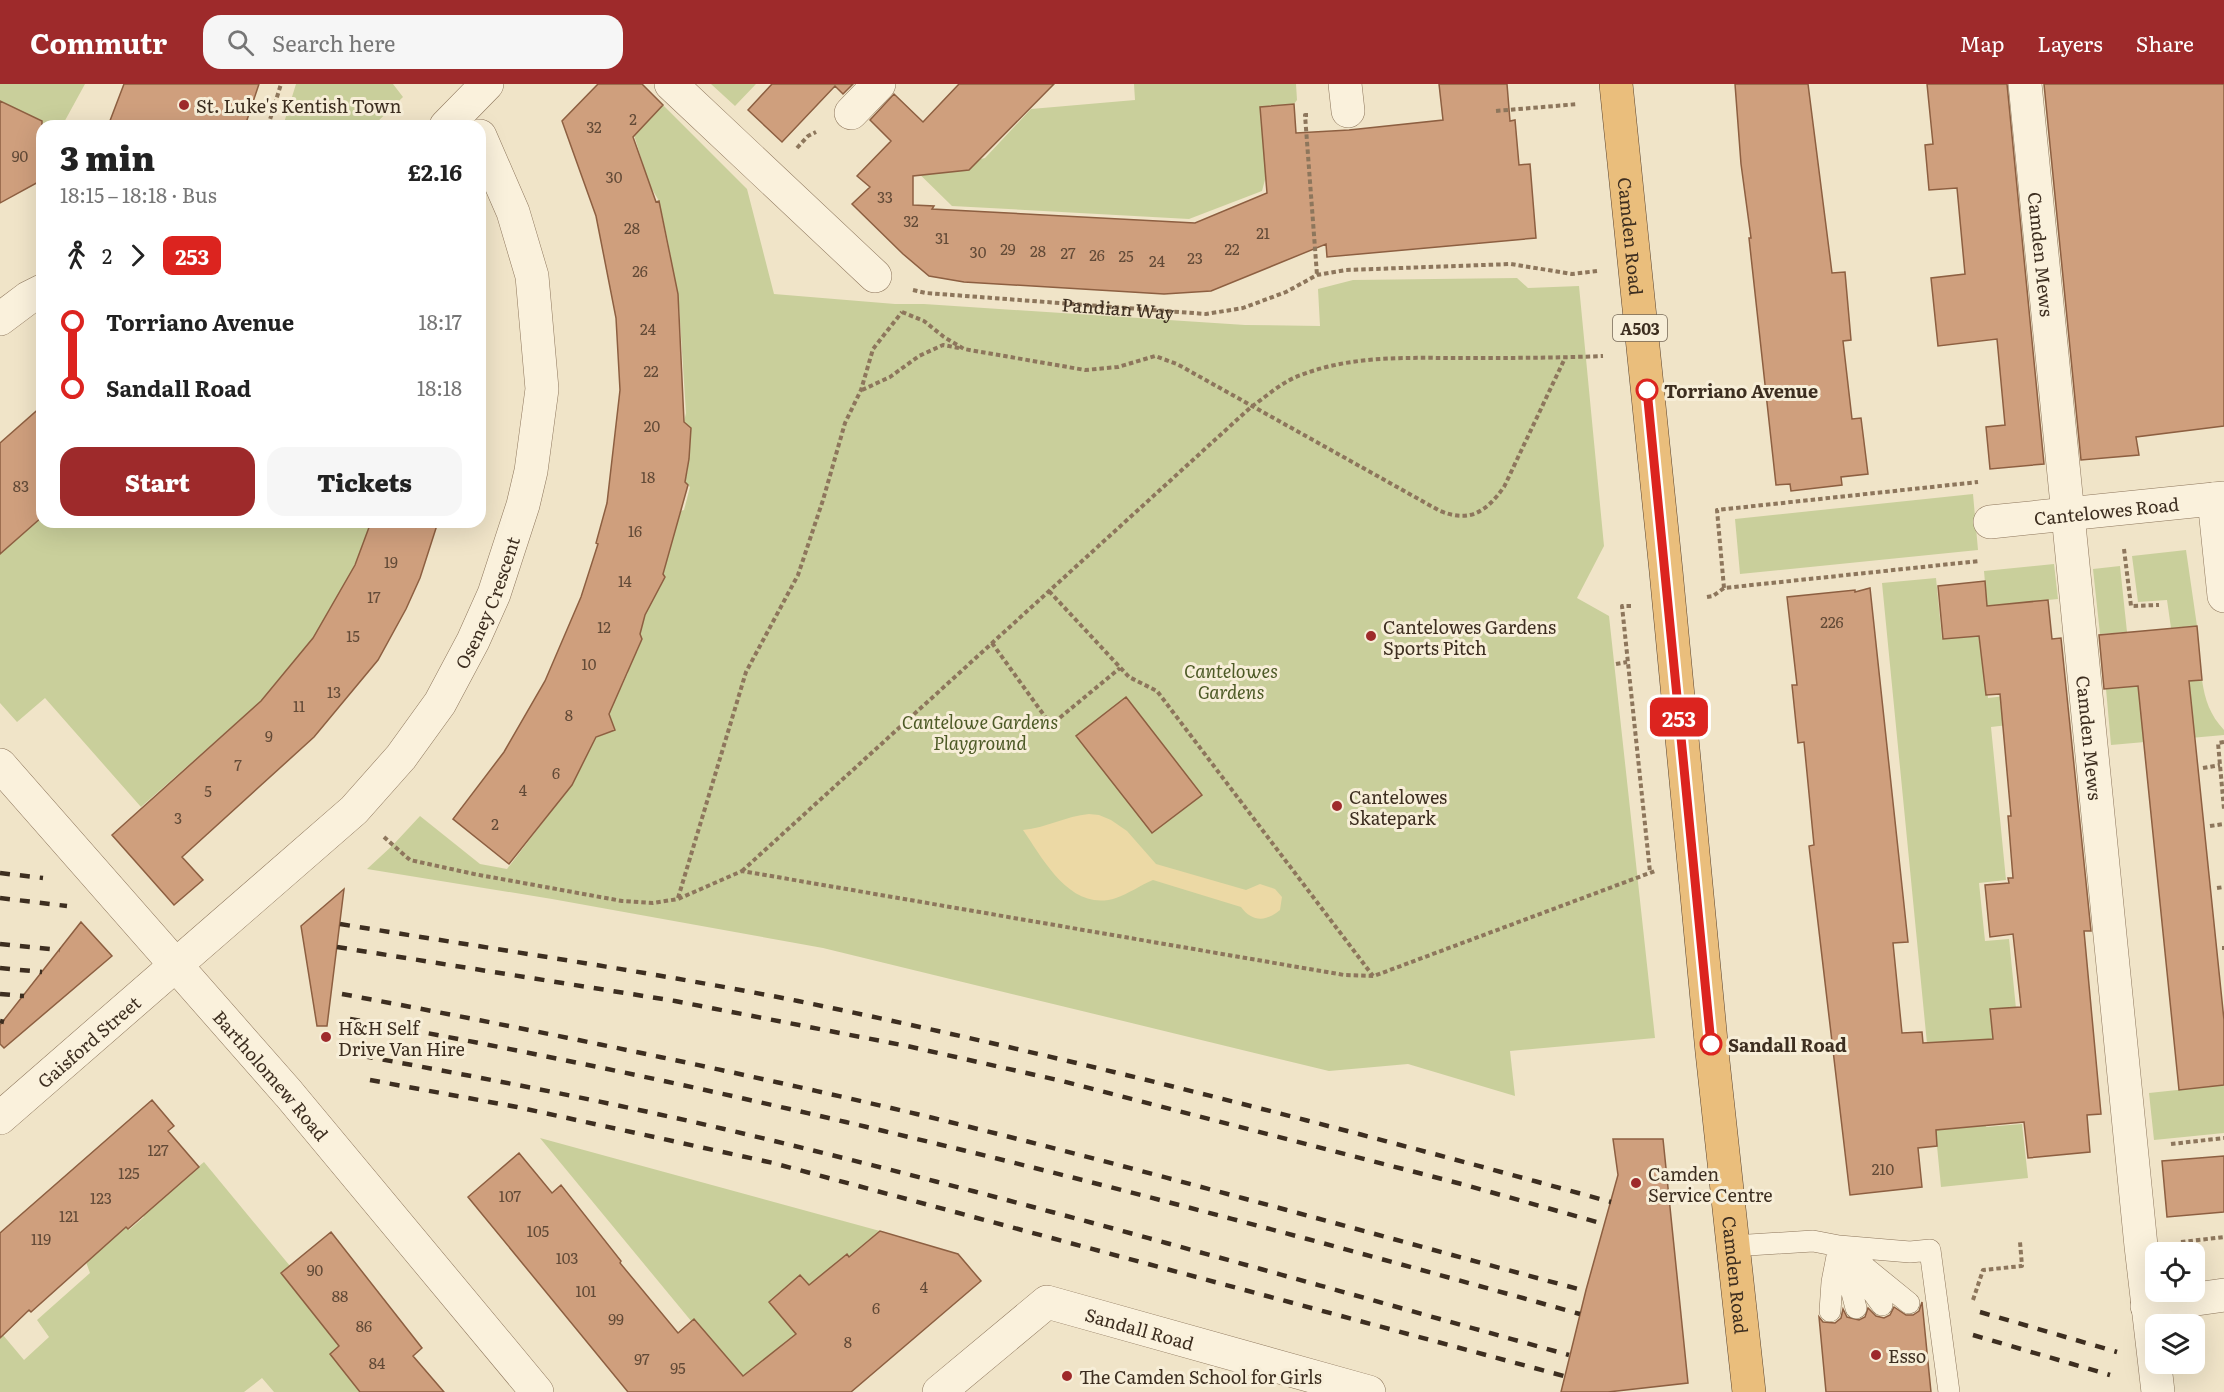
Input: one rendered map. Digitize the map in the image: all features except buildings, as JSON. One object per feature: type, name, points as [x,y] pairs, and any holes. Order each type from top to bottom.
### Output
[{"type":"highway","name":"Camden Road","points":[[1616,92],[1666,571],[1692,864],[1749,1392]]},
{"type":"street","points":[[671,84],[769,176],[888,282]]},
{"type":"street","points":[[851,112],[879,84]]},
{"type":"street","name":"Camden Mews","points":[[2025,84],[2147,1306],[2158,1392]]},
{"type":"street","name":"Oseney Crescent","points":[[177,966],[354,810],[401,757],[440,703],[473,641],[494,594],[523,505],[531,471],[542,389],[532,276],[513,212],[486,150]]},
{"type":"street","points":[[0,319],[36,294]]},
{"type":"street","points":[[2219,498],[2224,596]]},
{"type":"street","name":"Cantelowes Road","points":[[1990,522],[2219,498]]},
{"type":"street","name":"Bartholomew Road","points":[[0,765],[289,1094],[537,1392]]},
{"type":"street","name":"Gaisford Street","points":[[0,1118],[177,966]]},
{"type":"street","points":[[2147,1306],[2224,1295]]},
{"type":"street","name":"Sandall Road","points":[[939,1392],[1047,1302],[1369,1392]]},
{"type":"lane","points":[[1733,1245],[1813,1241],[1839,1246],[1910,1252],[1930,1250],[1949,1392]]},
{"type":"lane","points":[[1839,1246],[1909,1303]]},
{"type":"lane","points":[[1839,1246],[1882,1305]]},
{"type":"lane","points":[[1839,1246],[1856,1308]]},
{"type":"lane","points":[[1830,1311],[1832,1282],[1839,1246]]},
{"type":"path","points":[[270,120],[281,84]]},
{"type":"path","points":[[1497,111],[1616,92]]},
{"type":"path","points":[[1317,275],[1305,115],[1346,98]]},
{"type":"path","points":[[769,176],[808,136],[851,112]]},
{"type":"path","name":"Pandian Way","points":[[888,282],[926,293],[1206,314],[1244,308],[1286,292],[1317,275],[1346,270],[1511,264],[1572,274],[1633,266]]},
{"type":"path","points":[[888,282],[902,312],[924,321],[964,349]]},
{"type":"path","points":[[678,899],[746,672],[798,575],[845,423],[861,390],[873,349],[902,312]]},
{"type":"path","points":[[861,390],[890,377],[919,356],[943,345],[1085,370],[1118,367],[1155,356],[1177,364],[1440,511],[1455,517],[1470,517],[1495,500],[1504,487],[1565,358]]},
{"type":"path","points":[[354,810],[410,860],[622,901],[653,903],[678,899],[741,871],[1251,407],[1300,375],[1358,359],[1565,358],[1643,353]]},
{"type":"path","points":[[1724,588],[1717,510],[1984,481]]},
{"type":"path","points":[[2120,508],[2130,606],[2159,605]]},
{"type":"path","points":[[1713,596],[1724,588],[1983,561]]},
{"type":"path","points":[[1049,591],[1129,677],[1157,691],[1374,976]]},
{"type":"path","points":[[741,871],[1332,973],[1374,976],[1650,872],[1622,606],[1630,606]]},
{"type":"path","points":[[992,643],[1052,725],[1120,668]]},
{"type":"path","points":[[1616,664],[1627,662]]},
{"type":"path","points":[[2224,742],[2218,743],[2224,809]]},
{"type":"path","points":[[2203,768],[2220,765]]},
{"type":"path","points":[[2210,826],[2224,824]]},
{"type":"path","points":[[2217,888],[2224,887]]},
{"type":"path","points":[[2132,1148],[2224,1138]]},
{"type":"path","points":[[1970,1309],[1983,1270],[2022,1266],[2020,1242]]},
{"type":"green space","points":[[0,84],[85,84],[65,120],[37,120],[16,109],[0,117]]},
{"type":"green space","points":[[296,84],[393,84],[403,97],[379,120],[285,120]]},
{"type":"green space","points":[[711,84],[756,84],[735,106]]},
{"type":"green space","points":[[1134,84],[1296,84],[1297,100],[1294,104],[1260,107],[1266,176],[1262,191],[1189,219],[952,206],[901,156],[966,144],[981,159],[985,158],[1031,109],[1135,100]]},
{"type":"green space","name":"Cantelowes Gardens","points":[[663,105],[747,189],[774,294],[895,304],[1245,325],[1320,326],[1318,289],[1353,280],[1517,278],[1528,288],[1579,286],[1604,546],[1577,598],[1609,616],[1655,1038],[1510,1051],[1515,1096],[1408,1064],[1329,1071],[823,948],[552,899],[367,869],[420,816],[480,864],[507,869],[566,792],[595,738],[607,733],[612,722],[608,709],[613,689],[621,688],[628,673],[623,666],[628,655],[637,652],[642,639],[638,630],[651,592],[660,588],[664,575],[658,568],[671,514],[684,510],[690,487],[685,482],[688,469],[681,462],[682,446],[691,440],[691,428],[684,422],[686,413],[679,305],[659,201],[649,184],[634,135]]},
{"type":"green space","points":[[1973,494],[1978,550],[1740,574],[1735,519]]},
{"type":"green space","points":[[36,522],[36,528],[369,528],[355,565],[313,638],[261,701],[141,807],[45,698],[17,722],[0,703],[0,554]]},
{"type":"green space","points":[[2186,550],[2197,626],[2171,628],[2167,600],[2138,602],[2132,556]]},
{"type":"green space","points":[[2054,564],[2058,599],[1987,606],[1984,571]]},
{"type":"green space","points":[[2120,566],[2127,632],[2100,634],[2093,569]]},
{"type":"green space","points":[[1936,578],[1942,639],[1982,636],[1988,698],[2014,695],[2017,724],[1991,727],[2006,880],[1979,883],[1985,941],[2009,939],[2022,1068],[1983,1093],[1986,1127],[2022,1124],[2028,1178],[1941,1187],[1882,583]]},
{"type":"green space","points":[[2202,680],[2209,707],[2224,730],[2224,735],[2111,745],[2106,689]]},
{"type":"green space","points":[[2224,1085],[2224,1133],[2154,1140],[2149,1093]]},
{"type":"green space","points":[[540,1138],[880,1231],[849,1257],[847,1254],[840,1321],[800,1275],[769,1302],[807,1346],[773,1352],[739,1379]]},
{"type":"green space","points":[[204,1162],[290,1266],[281,1273],[339,1346],[330,1354],[360,1392],[274,1392],[262,1378],[244,1392],[0,1392],[0,1339],[3,1335],[24,1360],[49,1337],[37,1320],[90,1273],[86,1262],[115,1215],[129,1230],[144,1217],[141,1214]]},
{"type":"sand","points":[[1089,814],[1111,820],[1127,831],[1156,864],[1246,890],[1260,884],[1275,889],[1282,897],[1280,910],[1270,917],[1254,918],[1241,907],[1153,880],[1116,898],[1100,901],[1085,898],[1072,891],[1049,868],[1023,830]]},
{"type":"railway","points":[[0,873],[43,878]]},
{"type":"railway","points":[[0,898],[67,906]]},
{"type":"railway","points":[[340,924],[684,980],[900,1023],[1206,1095],[1611,1202]]},
{"type":"railway","points":[[0,944],[60,950]]},
{"type":"railway","points":[[337,947],[675,1001],[907,1046],[1062,1081],[1469,1186],[1604,1224]]},
{"type":"railway","points":[[0,968],[42,972]]},
{"type":"railway","points":[[0,994],[24,996]]},
{"type":"railway","points":[[342,994],[632,1051],[921,1115],[1171,1179],[1586,1291]]},
{"type":"railway","points":[[350,1019],[506,1048],[815,1115],[1122,1190],[1580,1314]]},
{"type":"railway","points":[[0,1021],[4,1022]]},
{"type":"railway","points":[[363,1056],[634,1109],[830,1155],[1148,1238],[1569,1355]]},
{"type":"railway","points":[[370,1080],[517,1107],[773,1163],[1564,1376]]},
{"type":"railway","points":[[1980,1312],[2117,1352]]},
{"type":"railway","points":[[1973,1335],[2110,1375]]},
{"type":"bus line","name":"253","points":[[1647,390],[1711,1044]]},
{"type":"place","name":"St. Luke's Kentish Town","points":[[184,105]]},
{"type":"place","name":"Torriano Avenue","points":[[1647,390]]},
{"type":"place","name":"Cantelowes Gardens Sports Pitch","points":[[1371,636]]},
{"type":"place","name":"Cantelowes Skatepark","points":[[1337,806]]},
{"type":"place","name":"H&H Self Drive Van Hire","points":[[326,1037]]},
{"type":"place","name":"Sandall Road","points":[[1711,1044]]},
{"type":"place","name":"Camden Service Centre","points":[[1636,1183]]},
{"type":"place","name":"Esso","points":[[1876,1355]]},
{"type":"place","name":"The Camden School for Girls","points":[[1067,1376]]},
{"type":"park label","name":"Cantelowe Gardens Playground","points":[[980,731]]}]
